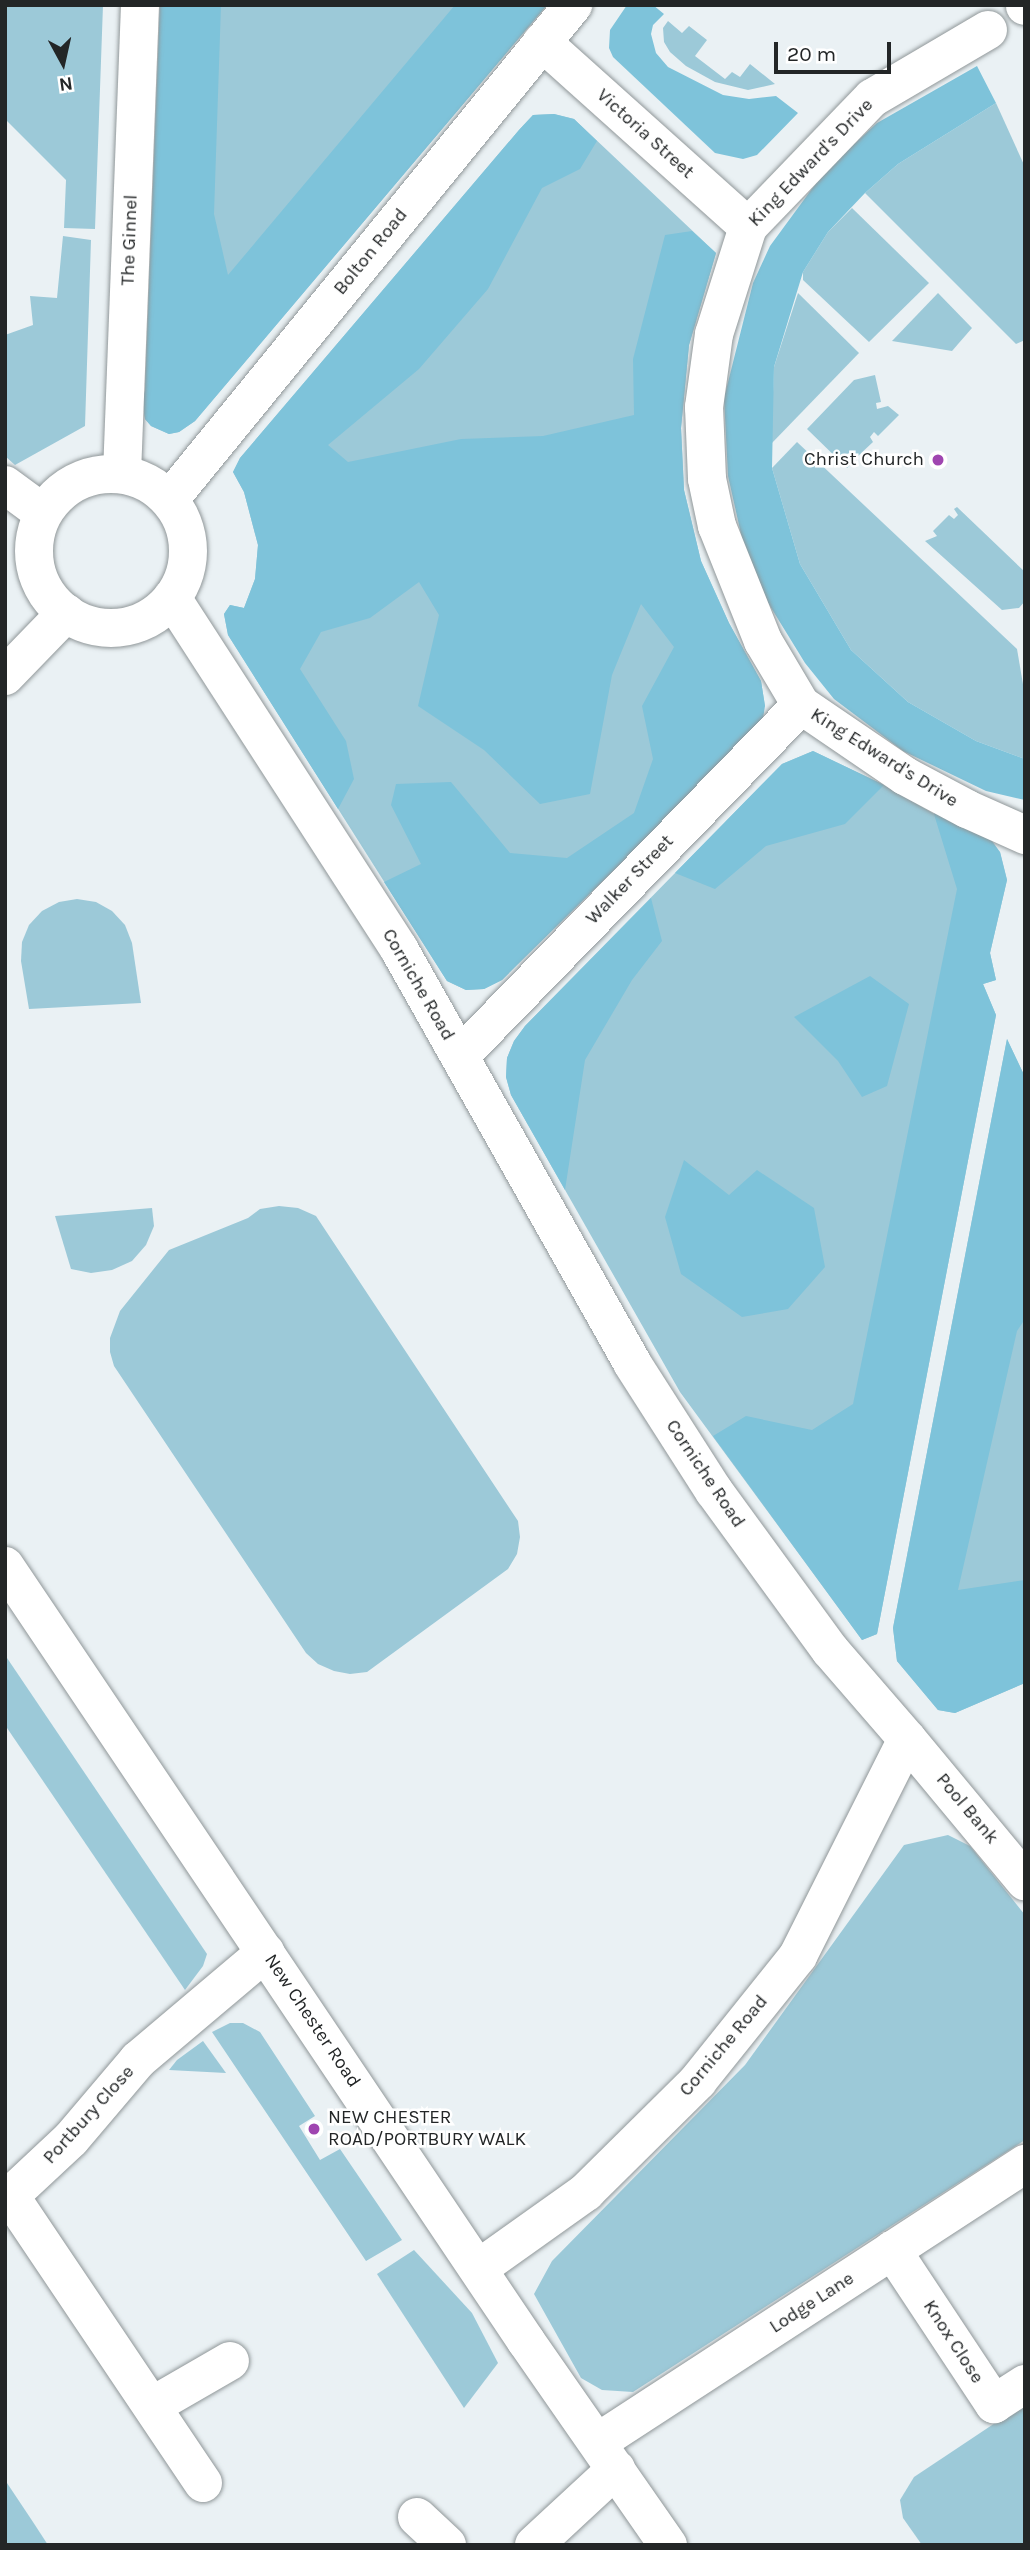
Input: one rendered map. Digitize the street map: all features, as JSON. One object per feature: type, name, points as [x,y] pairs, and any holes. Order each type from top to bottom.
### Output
[{"type":"street","name":"The Ginnel","points":[[122,474],[141,5]]},
{"type":"street","name":"Bolton Road","points":[[170,499],[572,5]]},
{"type":"street","name":"King Edward's Drive","points":[[988,30],[872,98],[748,227],[714,334],[704,407],[707,479],[717,526],[762,641],[801,705],[905,776],[967,809],[1025,835]]},
{"type":"street","name":"Victoria Street","points":[[542,42],[748,227]]},
{"type":"street","points":[[122,474],[153,485],[170,499],[181,517],[188,542],[184,578],[172,598],[160,611],[137,624],[109,628],[85,623],[52,601],[41,584],[35,563],[35,541],[43,513],[56,496],[78,481],[122,474]]},
{"type":"street","points":[[5,485],[43,513]]},
{"type":"street","name":"Corniche Road","points":[[172,598],[400,949],[632,1363],[714,1491],[830,1650],[907,1739],[798,1956],[698,2081],[586,2192],[479,2269]]},
{"type":"street","points":[[5,676],[66,612]]},
{"type":"street","name":"Walker Street","points":[[460,1056],[801,705]]},
{"type":"street","name":"New Chester Road","points":[[5,1566],[668,2545]]},
{"type":"street","name":"Pool Bank","points":[[907,1739],[1025,1881]]},
{"type":"street","name":"Portbury Close","points":[[203,2483],[8,2197],[71,2139],[138,2060],[266,1952]]},
{"type":"street","name":"Lodge Lane","points":[[534,2545],[607,2455],[892,2250],[1025,2164]]},
{"type":"street","name":"Knox Close","points":[[892,2250],[994,2404],[1025,2384]]},
{"type":"street","points":[[152,2406],[230,2361]]},
{"type":"street","points":[[417,2517],[447,2545]]},
{"type":"shaded area","points":[[8,5],[103,5],[95,229],[64,228],[66,180],[5,119],[5,8]]},
{"type":"shaded area","points":[[160,5],[547,5],[195,421],[179,432],[169,434],[151,426],[145,419],[142,400],[145,390]]},
{"type":"shaded area","points":[[160,5],[221,5],[214,214],[228,275],[455,5],[547,5],[195,421],[179,432],[169,434],[151,426],[145,419],[142,400],[145,390]]},
{"type":"shaded area","points":[[627,5],[653,5],[664,14],[653,25],[651,34],[656,53],[668,67],[723,95],[749,99],[776,96],[798,113],[757,155],[743,159],[715,153],[613,57],[609,48],[610,30]]},
{"type":"shaded area","points":[[668,21],[682,33],[689,26],[707,40],[695,56],[725,79],[732,72],[740,77],[750,64],[775,84],[748,90],[715,82],[686,66],[670,52],[664,42],[663,28]]},
{"type":"shaded area","points":[[977,66],[996,103],[898,164],[865,193],[828,232],[803,272],[774,367],[772,468],[800,564],[851,650],[908,702],[976,741],[1025,759],[1025,800],[986,791],[903,751],[834,699],[805,663],[762,593],[745,552],[728,476],[724,398],[753,283],[770,246],[825,171],[877,123]]},
{"type":"shaded area","points":[[996,103],[1025,167],[1025,340],[1016,344],[865,193],[898,164]]},
{"type":"shaded area","points":[[554,114],[574,119],[716,253],[689,345],[681,428],[684,490],[701,561],[729,623],[761,681],[765,706],[502,980],[484,989],[466,990],[447,981],[228,635],[224,614],[230,605],[244,608],[255,579],[258,545],[244,492],[233,472],[240,458],[519,130],[533,115]]},
{"type":"shaded area","points":[[554,114],[574,119],[597,141],[580,169],[542,188],[488,289],[419,369],[328,445],[348,462],[461,439],[543,436],[634,415],[633,359],[665,235],[692,231],[716,253],[689,345],[681,428],[684,490],[701,561],[729,623],[761,681],[765,706],[762,725],[502,980],[484,989],[466,990],[447,981],[384,882],[421,864],[391,805],[396,784],[451,782],[510,853],[567,858],[634,813],[653,759],[642,706],[674,647],[641,604],[612,675],[590,794],[540,804],[484,750],[418,706],[439,615],[419,582],[370,618],[321,632],[300,669],[346,741],[354,779],[338,809],[228,635],[224,614],[230,605],[244,608],[255,579],[258,545],[244,492],[233,472],[240,458],[519,130],[533,115]]},
{"type":"shaded area","points":[[852,208],[929,283],[869,342],[803,280],[803,272],[828,232]]},
{"type":"shaded area","points":[[63,236],[91,240],[85,426],[15,465],[5,456],[5,335],[33,325],[30,296],[57,298]]},
{"type":"shaded area","points":[[798,293],[859,353],[771,444],[774,367]]},
{"type":"shaded area","points":[[938,293],[972,328],[952,351],[892,341]]},
{"type":"shaded area","points":[[875,375],[881,402],[876,403],[877,409],[888,406],[899,415],[878,436],[874,432],[870,437],[873,442],[857,457],[853,453],[848,457],[853,463],[847,468],[807,429],[854,380]]},
{"type":"shaded area","points":[[797,442],[1017,649],[1025,696],[1025,759],[976,741],[908,702],[851,650],[800,564],[772,468]]},
{"type":"shaded area","points":[[957,507],[1025,572],[1025,601],[1019,608],[1002,610],[925,541],[937,536],[933,531],[949,515],[954,519],[958,515],[954,509]]},
{"type":"shaded area","points":[[813,751],[884,785],[1000,852],[1007,880],[990,953],[996,980],[983,984],[996,1015],[877,1634],[862,1640],[680,1392],[511,1095],[506,1077],[507,1058],[514,1041],[525,1026],[782,764]]},
{"type":"shaded area","points":[[813,751],[884,785],[845,824],[766,846],[715,889],[675,873],[782,764]]},
{"type":"shaded area","points":[[933,811],[987,834],[1000,852],[1007,880],[990,953],[996,980],[983,984],[996,1015],[877,1634],[862,1640],[713,1436],[746,1416],[812,1430],[853,1404],[957,889]]},
{"type":"shaded area","points":[[651,898],[662,941],[632,980],[585,1060],[565,1190],[511,1095],[506,1077],[507,1058],[514,1041],[525,1026]]},
{"type":"shaded area","points":[[77,899],[96,902],[112,911],[125,925],[132,943],[141,1003],[29,1009],[21,961],[22,942],[29,925],[42,911],[59,902]]},
{"type":"shaded area","points":[[870,976],[909,1004],[887,1086],[862,1097],[838,1061],[794,1017]]},
{"type":"shaded area","points":[[1007,1039],[1025,1077],[1025,1683],[955,1713],[938,1710],[897,1661],[893,1628]]},
{"type":"shaded area","points":[[1007,1039],[1025,1077],[1025,1319],[1017,1331],[958,1590],[1025,1580],[1025,1683],[955,1713],[938,1710],[897,1661],[893,1628]]},
{"type":"shaded area","points":[[684,1160],[729,1195],[757,1170],[814,1208],[825,1267],[788,1309],[742,1317],[681,1274],[665,1217]]},
{"type":"shaded area","points":[[279,1206],[298,1208],[316,1216],[518,1521],[520,1537],[517,1554],[508,1569],[367,1672],[350,1674],[334,1671],[318,1664],[306,1653],[114,1366],[110,1352],[110,1338],[120,1311],[169,1250],[248,1218],[260,1209]]},
{"type":"shaded area","points":[[152,1208],[154,1226],[146,1245],[132,1261],[112,1270],[91,1273],[71,1269],[55,1216]]},
{"type":"shaded area","points":[[5,1655],[207,1954],[203,1966],[185,1990],[5,1725]]},
{"type":"shaded area","points":[[948,1835],[970,1846],[1025,1915],[1025,2140],[633,2392],[602,2390],[581,2378],[534,2294],[552,2261],[745,2065],[904,1845]]},
{"type":"shaded area","points":[[230,2023],[243,2023],[260,2032],[315,2116],[299,2126],[320,2160],[340,2149],[402,2240],[366,2261],[212,2032]]},
{"type":"shaded area","points":[[203,2041],[226,2073],[169,2070],[177,2060]]},
{"type":"shaded area","points":[[414,2250],[472,2313],[498,2363],[464,2408],[377,2274]]},
{"type":"shaded area","points":[[1025,2403],[1025,2545],[922,2545],[903,2518],[900,2500],[914,2477]]},
{"type":"shaded area","points":[[5,2480],[33,2522],[48,2545],[5,2545]]},
{"type":"place","name":"Christ Church","points":[[938,460]]},
{"type":"place","name":"NEW CHESTER ROAD/PORTBURY WALK","points":[[314,2129]]}]
